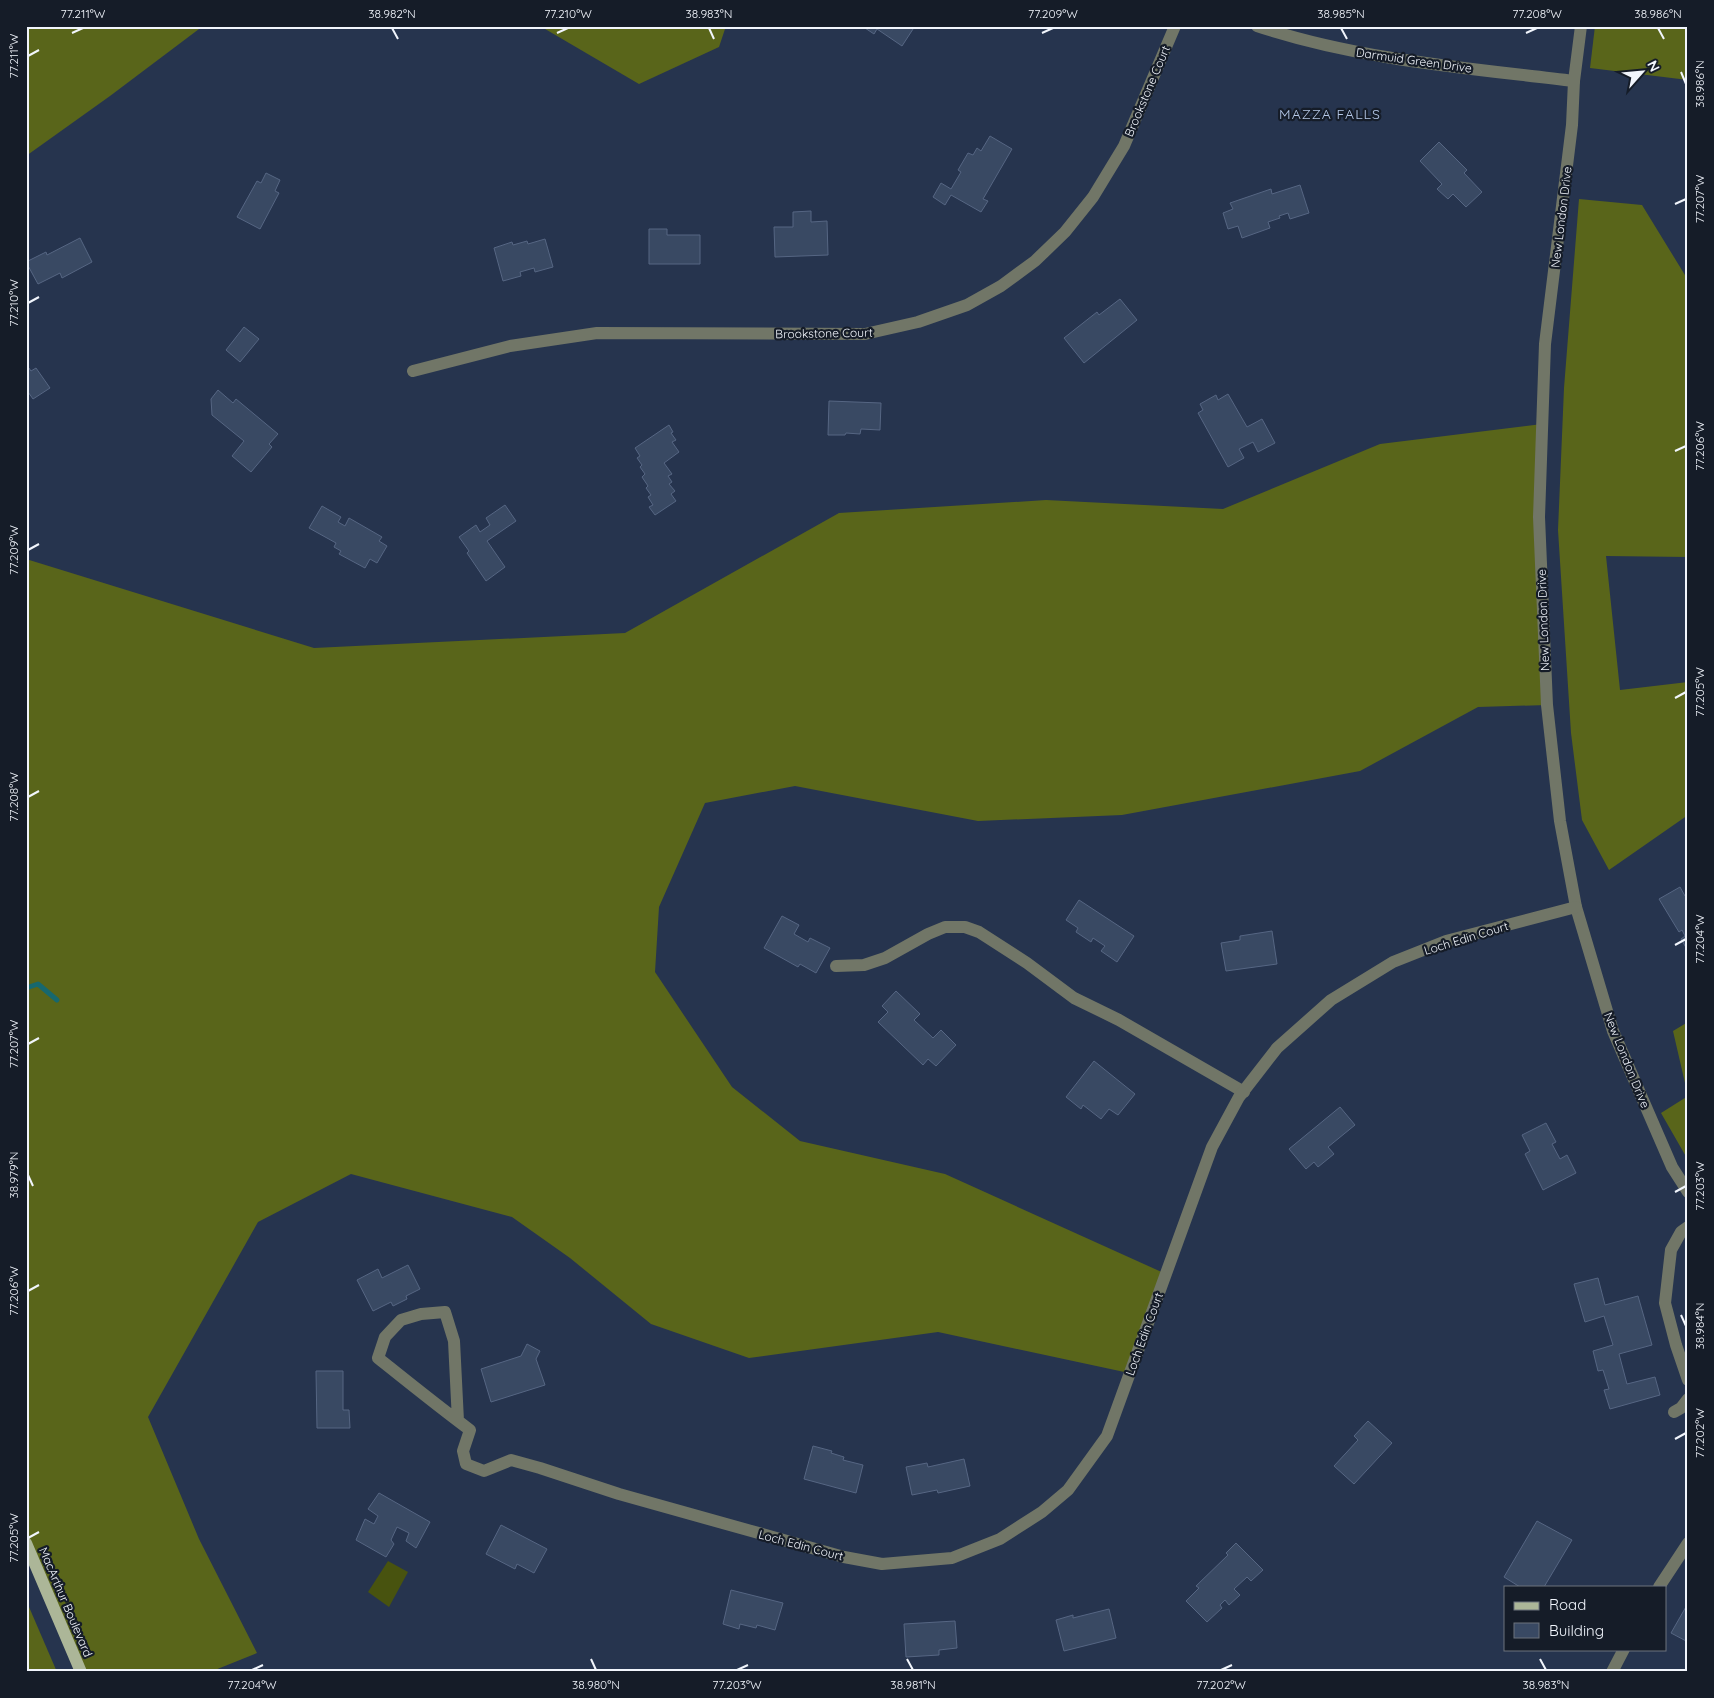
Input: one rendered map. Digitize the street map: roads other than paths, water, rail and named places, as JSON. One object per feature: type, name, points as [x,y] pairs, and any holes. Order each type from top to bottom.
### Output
[{"type":"main road","name":"MacArthur Boulevard","points":[[26,1543],[80,1672]]},
{"type":"street","name":"Brookstone Court","points":[[413,371],[510,346],[597,333],[865,334],[918,322],[967,305],[1001,286],[1035,261],[1065,232],[1093,197],[1124,146],[1174,26]]},
{"type":"street","name":"Darmuid Green Drive","points":[[1257,26],[1276,33],[1374,56],[1574,80]]},
{"type":"street","name":"New London Drive","points":[[1581,26],[1574,80],[1572,125],[1545,344],[1539,517],[1547,705],[1560,821],[1576,907],[1613,1031],[1672,1167],[1688,1192]]},
{"type":"street","name":"Loch Edin Court","points":[[458,1422],[470,1430],[463,1451],[466,1464],[484,1470],[511,1460],[619,1494],[844,1557],[882,1564],[952,1558],[1000,1539],[1042,1512],[1068,1490],[1107,1436],[1212,1147],[1244,1092],[1277,1048],[1331,1000],[1393,962],[1446,941],[1576,907]]},
{"type":"street","points":[[836,966],[864,965],[885,958],[928,934],[945,927],[965,927],[979,932],[1028,963],[1074,998],[1119,1020],[1244,1092]]},
{"type":"street","points":[[1688,1227],[1681,1232],[1671,1250],[1665,1303],[1688,1380]]},
{"type":"street","points":[[445,1312],[454,1341],[458,1422],[378,1358],[385,1337],[401,1320],[421,1314],[445,1312]]},
{"type":"street","points":[[1674,1412],[1681,1408],[1688,1399]]},
{"type":"street","points":[[1660,1586],[1688,1544]]},
{"type":"street","points":[[1612,1672],[1623,1650]]},
{"type":"waterway","points":[[26,988],[38,984],[57,1000]]},
{"type":"district","name":"MAZZA FALLS","points":[[1330,114]]}]
